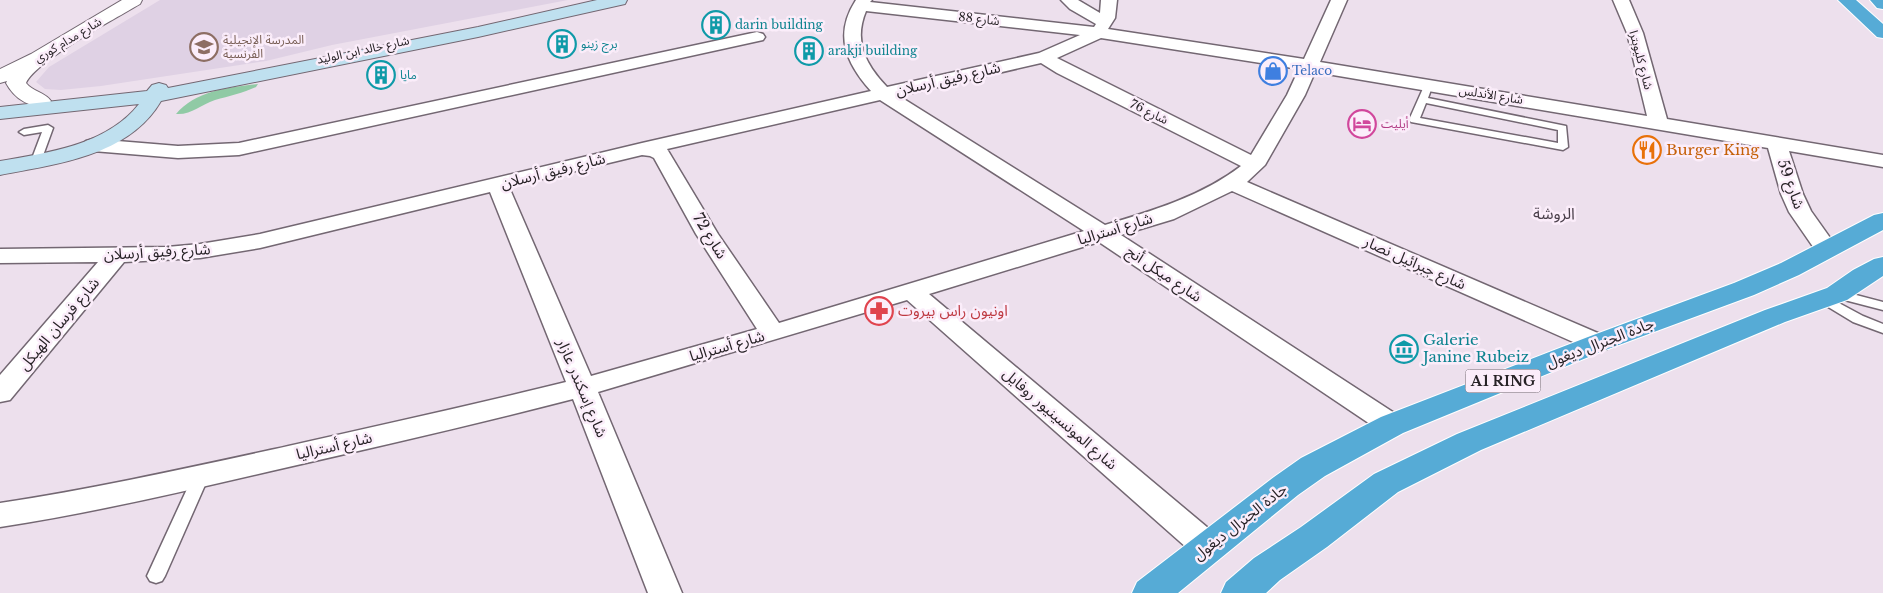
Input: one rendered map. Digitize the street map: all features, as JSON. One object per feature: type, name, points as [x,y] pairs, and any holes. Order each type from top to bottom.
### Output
[{"type":"highway","points":[[1846,0],[1883,33]]},
{"type":"highway","points":[[1878,0],[1883,4]]},
{"type":"highway","name":"جادة الجنرال ديغول","points":[[1151,593],[1286,486],[1313,467],[1392,425],[1598,343],[1744,289],[1790,269],[1883,220]]},
{"type":"highway","name":"A1 RING","points":[[1240,593],[1267,568],[1314,537],[1386,483],[1421,465],[1470,442],[1775,316],[1830,297],[1883,265]]},
{"type":"main road","name":"شارع خالد ابن الوليد","points":[[156,93],[595,0]]},
{"type":"main road","name":"شارع خالد ابن الوليد","points":[[40,105],[156,93],[260,77],[545,18],[619,0]]},
{"type":"main road","points":[[0,168],[74,153],[113,136],[146,110],[156,93]]},
{"type":"main road","points":[[0,104],[40,105]]},
{"type":"main road","points":[[0,113],[40,105]]},
{"type":"street","name":"شارع مدام كوري","points":[[0,77],[38,58],[134,0]]},
{"type":"street","points":[[1069,0],[1101,27],[1109,9],[1109,0]]},
{"type":"street","name":"شارع أستراليا","points":[[0,515],[59,506],[474,416],[581,388],[773,333],[1166,214],[1232,183],[1256,165],[1296,95],[1339,0]]},
{"type":"street","name":"شارع كليوبترا","points":[[1621,0],[1635,33],[1658,122]]},
{"type":"street","name":"شارع 88","points":[[862,3],[1053,26],[1101,27]]},
{"type":"street","name":"شارع ميكل أنج","points":[[862,3],[851,30],[854,53],[866,76],[883,94],[1102,233],[1392,425]]},
{"type":"street","name":"شارع رفيق أرسلان","points":[[0,256],[167,254],[228,247],[642,149],[1044,57],[1101,27]]},
{"type":"street","name":"شارع الأندلس","points":[[1101,27],[1309,65],[1426,92],[1658,122],[1883,161]]},
{"type":"street","points":[[93,145],[178,152],[239,149],[757,37]]},
{"type":"street","name":"شارع 76","points":[[1044,57],[1063,69],[1256,165]]},
{"type":"street","points":[[38,58],[25,70],[16,83],[18,89],[40,105]]},
{"type":"street","name":"شارع 59","points":[[1776,142],[1792,194],[1800,212],[1826,250]]},
{"type":"street","name":"شارع 72","points":[[642,149],[656,150],[662,155],[707,234],[773,333]]},
{"type":"street","name":"شارع جبرائيل نصار","points":[[1232,183],[1598,343]]},
{"type":"street","name":"شارع إسكندر عازار","points":[[497,184],[632,506],[665,593]]},
{"type":"street","name":"شارع فرسان الهيكل","points":[[0,393],[118,254]]},
{"type":"street","name":"شارع المونسينيور روفايل","points":[[911,291],[1208,547]]},
{"type":"lane","points":[[1426,92],[1563,128],[1563,147],[1414,120],[1426,92]]},
{"type":"lane","points":[[24,132],[48,128],[36,161]]},
{"type":"lane","points":[[1830,297],[1883,306]]},
{"type":"lane","points":[[1830,297],[1858,319],[1883,329]]},
{"type":"lane","points":[[156,576],[201,476]]},
{"type":"shaded area","name":"المدرسة الإنجيلية الفرنسية","points":[[160,0],[568,0],[332,45],[266,61],[101,86],[61,90],[45,89],[36,82],[49,67]]},
{"type":"green space","points":[[258,84],[256,87],[215,100],[191,111],[176,114],[184,106],[203,95],[224,89]]},
{"type":"place","name":"darin building","points":[[716,25]]},
{"type":"place","name":"برج زينو","points":[[562,44]]},
{"type":"place","name":"المدرسة الإنجيلية الفرنسية","points":[[204,47]]},
{"type":"place","name":"arakji building","points":[[809,51]]},
{"type":"place","name":"Telaco","points":[[1273,71]]},
{"type":"place","name":"مايا","points":[[381,75]]},
{"type":"place","name":"أيليت","points":[[1362,124]]},
{"type":"place","name":"Burger King","points":[[1647,150]]},
{"type":"place","name":"اونيون راس بيروت","points":[[879,311]]},
{"type":"place","name":"Galerie Janine Rubeiz","points":[[1404,349]]},
{"type":"district","name":"الروشة","points":[[1554,213]]}]
